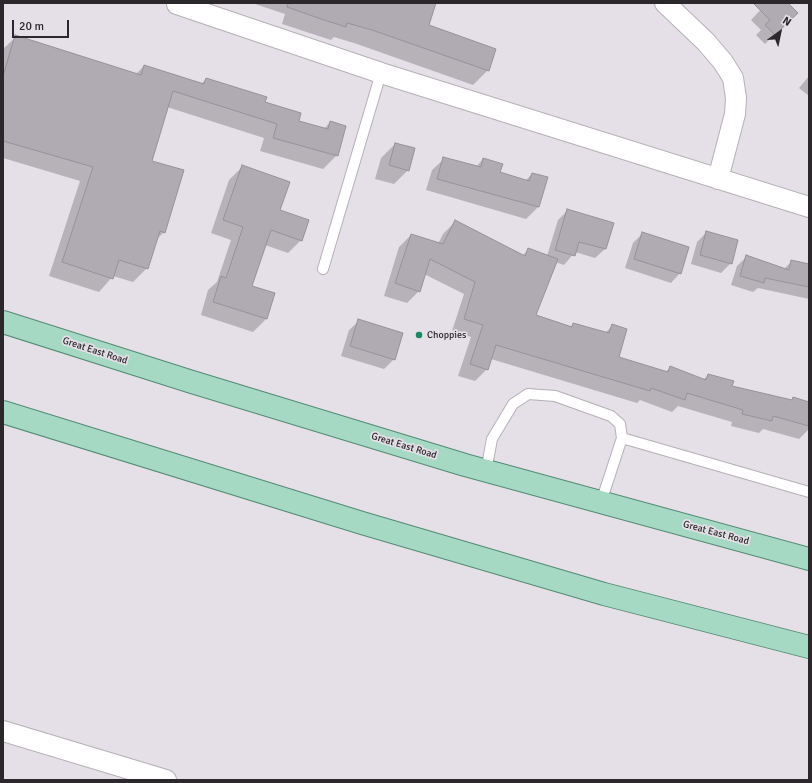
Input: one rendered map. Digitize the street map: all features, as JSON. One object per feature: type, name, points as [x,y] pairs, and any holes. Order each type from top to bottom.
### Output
[{"type":"main road","name":"Great East Road","points":[[3,322],[192,382],[486,471],[809,559]]},
{"type":"main road","points":[[3,412],[362,523],[589,590],[809,647]]},
{"type":"street","points":[[176,3],[380,73],[809,207]]},
{"type":"street","points":[[665,3],[706,42],[723,62],[733,78],[736,98],[735,114],[718,179]]},
{"type":"street","points":[[3,731],[166,780]]},
{"type":"lane","points":[[323,269],[380,73]]},
{"type":"lane","points":[[486,471],[492,439],[513,404],[528,394],[555,396],[611,416],[620,424],[622,438],[601,502]]},
{"type":"lane","points":[[622,438],[809,492]]},
{"type":"building","points":[[288,3],[436,3],[429,25],[496,49],[489,71],[372,30],[347,23],[346,27],[321,19],[287,7]]},
{"type":"building","points":[[753,3],[788,3],[798,13],[775,35],[765,25],[770,20]]},
{"type":"building","points":[[15,35],[141,75],[144,65],[204,84],[206,78],[267,97],[265,102],[301,113],[299,121],[328,129],[330,121],[346,126],[338,156],[273,138],[277,124],[173,91],[152,161],[184,170],[165,233],[160,231],[148,269],[119,260],[113,279],[62,262],[93,167],[3,141],[3,76]]},
{"type":"building","points":[[395,143],[415,148],[409,171],[389,165]]},
{"type":"building","points":[[443,157],[481,167],[483,158],[503,164],[500,172],[529,181],[532,173],[548,177],[539,207],[437,179]]},
{"type":"building","points":[[242,165],[290,182],[280,210],[309,220],[302,241],[271,230],[252,286],[275,293],[267,319],[213,302],[221,276],[226,278],[243,227],[223,220]]},
{"type":"building","points":[[567,209],[614,223],[606,249],[579,242],[575,256],[555,250]]},
{"type":"building","points":[[455,220],[525,256],[528,248],[558,259],[536,315],[572,327],[573,323],[609,333],[612,324],[627,329],[619,357],[668,372],[670,366],[706,380],[708,374],[734,381],[732,386],[792,400],[793,397],[809,402],[809,426],[773,416],[772,421],[742,414],[743,410],[687,393],[685,400],[651,388],[650,391],[496,345],[488,370],[470,364],[483,325],[464,319],[475,282],[430,259],[420,292],[395,283],[411,234],[443,244]]},
{"type":"building","points":[[706,231],[738,240],[732,264],[700,255]]},
{"type":"building","points":[[642,232],[689,247],[681,274],[634,259]]},
{"type":"building","points":[[746,255],[789,270],[791,260],[809,264],[809,287],[765,278],[764,283],[740,276]]},
{"type":"building","points":[[358,319],[403,333],[395,360],[350,346]]},
{"type":"place","name":"Choppies","points":[[419,335]]}]
